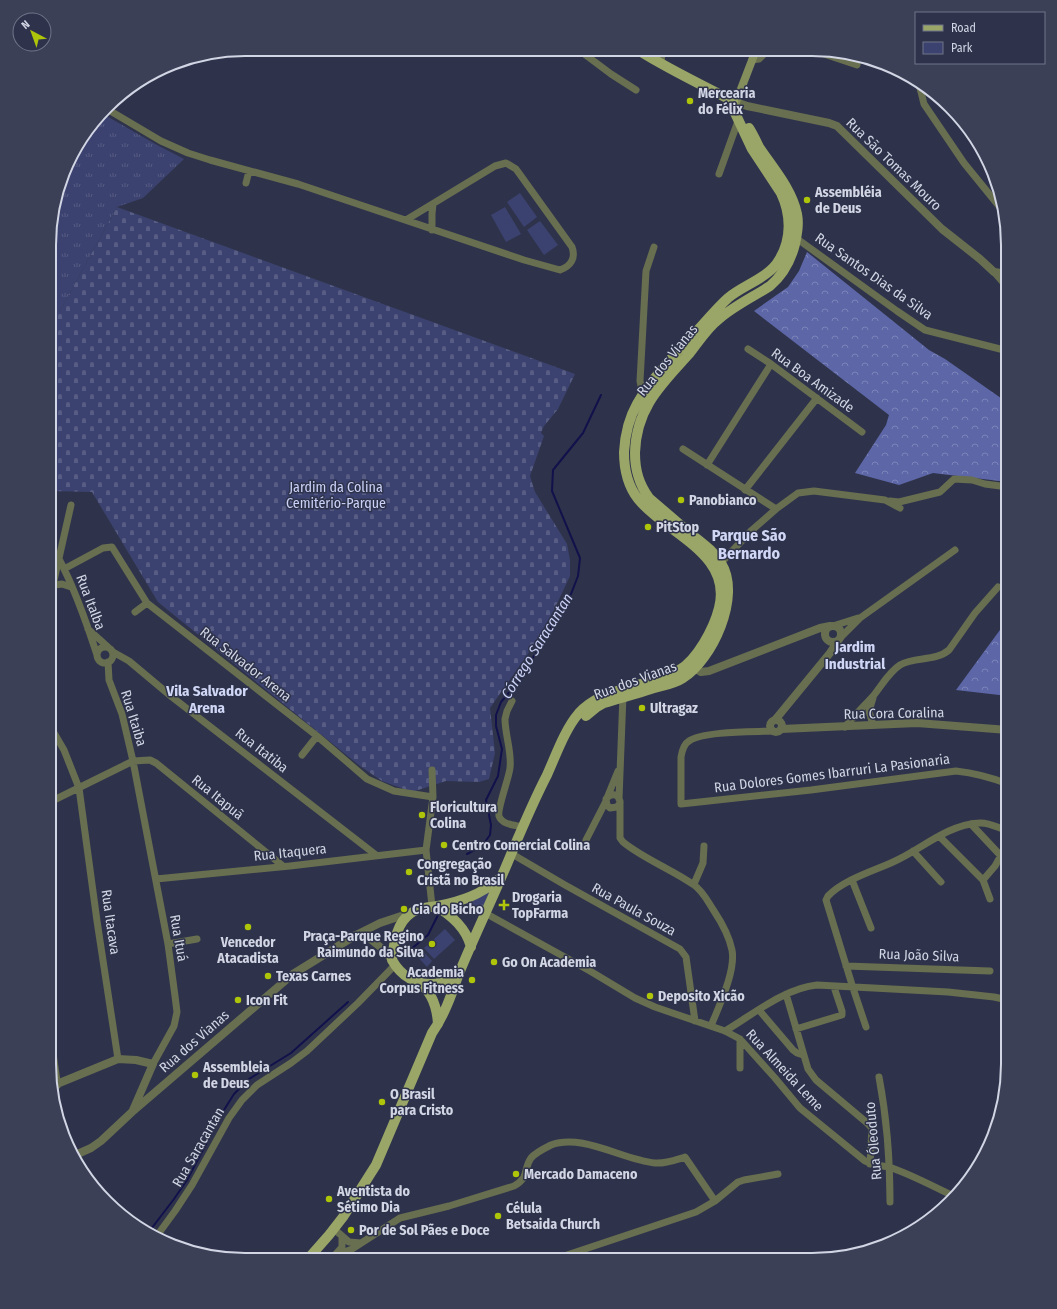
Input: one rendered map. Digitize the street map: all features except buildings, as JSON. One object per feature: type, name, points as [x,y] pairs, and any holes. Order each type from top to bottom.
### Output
[{"type":"main road","points":[[648,56],[693,82],[732,100],[754,56]]},
{"type":"main road","name":"Rua dos Vianas","points":[[411,913],[473,896],[486,889],[500,878],[568,730],[597,707],[623,693],[682,679],[691,667],[709,649],[722,624],[728,606],[727,577],[718,566],[709,549],[649,498],[643,490],[636,471],[635,440],[638,425],[652,396],[718,320],[777,280],[789,260],[796,238],[793,220],[781,193],[752,149],[738,121],[732,100]]},
{"type":"main road","name":"Rua dos Vianas","points":[[718,566],[647,508],[638,498],[626,471],[624,444],[628,424],[636,405],[680,348],[726,300],[739,289],[765,275],[773,268],[779,260],[786,243],[793,220],[794,206],[787,189],[758,146],[732,100]]},
{"type":"main road","points":[[313,1253],[334,1229],[376,1165],[432,1033],[447,1006],[458,976],[500,878]]},
{"type":"main road","points":[[434,906],[457,922],[466,935],[471,947]]},
{"type":"main road","points":[[411,913],[404,920],[396,933],[394,942],[394,962],[409,978],[427,984],[444,982],[458,976]]},
{"type":"main road","points":[[418,982],[428,992],[436,1005],[438,1024]]},
{"type":"street","points":[[587,56],[636,90]]},
{"type":"street","points":[[661,64],[662,56]]},
{"type":"street","points":[[752,60],[759,59],[762,56]]},
{"type":"street","points":[[835,58],[857,65]]},
{"type":"street","points":[[921,91],[926,108],[964,163],[996,201]]},
{"type":"street","name":"Rua São Tomas Mouro","points":[[732,100],[747,106],[837,126],[942,229],[994,272]]},
{"type":"street","points":[[111,111],[173,147],[206,159],[298,184],[554,270],[566,268],[574,256],[572,247],[516,169],[506,163],[495,166],[406,220]]},
{"type":"street","points":[[719,174],[738,121]]},
{"type":"street","points":[[246,183],[249,170]]},
{"type":"street","points":[[432,230],[433,204]]},
{"type":"street","name":"Rua Santos Dias da Silva","points":[[796,238],[897,311],[926,330],[1001,349]]},
{"type":"street","points":[[643,395],[640,382],[646,271],[654,247]]},
{"type":"street","points":[[994,272],[1001,273]]},
{"type":"street","points":[[994,272],[1001,280]]},
{"type":"street","name":"Rua Boa Amizade","points":[[748,349],[771,364],[862,432]]},
{"type":"street","points":[[707,465],[771,364]]},
{"type":"street","points":[[745,490],[817,398]]},
{"type":"street","points":[[683,449],[776,509]]},
{"type":"street","points":[[718,566],[751,531],[776,509],[792,497],[806,491],[899,502],[940,492],[954,479],[972,480],[985,484],[1001,486]]},
{"type":"street","points":[[886,501],[900,508]]},
{"type":"street","points":[[56,572],[71,505]]},
{"type":"street","name":"Rua Salvador Arena","points":[[64,569],[103,548],[112,547],[147,603],[317,736],[367,779],[394,791],[433,797]]},
{"type":"street","points":[[805,634],[826,637],[834,642],[860,618],[955,550]]},
{"type":"street","name":"Rua Italba","points":[[58,559],[64,569],[98,658],[109,680]]},
{"type":"street","points":[[56,585],[62,584],[71,587]]},
{"type":"street","points":[[845,727],[900,665],[907,662],[937,657],[949,650],[975,613],[998,587]]},
{"type":"street","points":[[135,612],[147,603]]},
{"type":"street","points":[[821,662],[826,651],[826,629],[860,618]]},
{"type":"street","points":[[691,667],[701,672],[709,671],[820,628],[833,626],[842,631],[840,638],[830,653],[821,662],[775,720],[770,724],[770,728],[773,731],[778,732],[782,725],[780,722],[775,720]]},
{"type":"street","name":"Rua Itatiba","points":[[88,629],[172,697],[376,855]]},
{"type":"street","points":[[100,648],[111,649],[113,658],[108,662],[105,663],[98,658],[100,648]]},
{"type":"street","name":"Rua Itaiba","points":[[56,799],[133,761],[122,714],[109,680],[108,662]]},
{"type":"street","points":[[623,693],[619,801],[620,838],[623,842],[694,884],[706,898],[720,920],[730,941],[732,962],[727,984],[711,1026]]},
{"type":"street","points":[[873,725],[869,711],[874,695]]},
{"type":"street","points":[[512,701],[505,719],[510,767],[499,813],[501,820],[505,823],[523,827]]},
{"type":"street","name":"Rua Cora Coralina","points":[[781,729],[917,723],[1001,729]]},
{"type":"street","name":"Rua Dolores Gomes Ibarruri La Pasionaria","points":[[773,731],[705,734],[690,740],[685,744],[681,757],[681,804],[811,790],[956,771],[975,773],[1001,782]]},
{"type":"street","name":"Rua Itacava","points":[[56,736],[64,750],[79,788],[118,1059]]},
{"type":"street","points":[[302,755],[317,736]]},
{"type":"street","name":"Rua Itapuã","points":[[133,761],[150,760],[156,763],[282,866]]},
{"type":"street","name":"Rua Ituá","points":[[132,1112],[153,1064],[174,1026],[176,1012],[168,944],[133,761]]},
{"type":"street","points":[[586,840],[620,767]]},
{"type":"street","points":[[432,770],[433,797],[426,850],[434,906]]},
{"type":"street","points":[[612,794],[616,795],[619,801],[617,807],[612,809],[608,807],[606,799],[612,794]]},
{"type":"street","points":[[866,1027],[851,988],[846,966],[826,900],[831,893],[852,880],[893,862],[939,836],[955,829],[979,823],[989,824],[1001,829]]},
{"type":"street","points":[[971,824],[1001,856],[983,880]]},
{"type":"street","points":[[939,836],[983,880],[990,899]]},
{"type":"street","points":[[694,884],[703,863],[704,846]]},
{"type":"street","name":"Rua Itaquera","points":[[156,879],[426,850]]},
{"type":"street","points":[[913,851],[941,882]]},
{"type":"street","name":"Rua Paula Souza","points":[[512,854],[565,886],[680,949],[686,957],[695,1021]]},
{"type":"street","points":[[852,880],[871,928]]},
{"type":"street","name":"Rua dos Vianas","points":[[79,1154],[101,1141],[132,1112],[293,974],[356,935],[380,923],[411,913]]},
{"type":"street","name":"Rua Almeida Leme","points":[[485,913],[635,998],[655,1007],[725,1031],[740,1039],[800,1108],[813,1120],[872,1165],[887,1167],[949,1194]]},
{"type":"street","points":[[356,935],[369,938],[384,950],[394,962]]},
{"type":"street","points":[[168,944],[197,939]]},
{"type":"street","name":"Rua Saracantan","points":[[159,1233],[192,1186],[229,1118],[242,1100],[257,1085],[307,1051],[358,1003],[394,962]]},
{"type":"street","name":"Rua João Silva","points":[[846,966],[990,971]]},
{"type":"street","points":[[725,1031],[786,994],[807,986],[817,985],[948,992],[1001,998]]},
{"type":"street","points":[[796,1029],[842,1015],[836,987]]},
{"type":"street","points":[[786,994],[808,1069],[816,1080],[870,1125],[872,1132],[872,1165]]},
{"type":"street","points":[[759,1010],[793,1050],[803,1055]]},
{"type":"street","points":[[740,1039],[740,1068]]},
{"type":"street","points":[[57,1084],[118,1059],[136,1060],[153,1064]]},
{"type":"street","name":"Rua Óleoduto","points":[[879,1077],[886,1117],[887,1167],[890,1202]]},
{"type":"street","points":[[341,1253],[352,1249],[400,1218],[449,1206],[514,1186],[523,1179],[530,1158],[542,1150],[560,1143],[572,1142],[602,1148],[655,1163],[667,1162],[685,1157],[715,1201]]},
{"type":"street","points":[[573,1253],[696,1212],[715,1201],[738,1182],[778,1174]]},
{"type":"street","points":[[334,1229],[351,1243],[362,1243]]},
{"type":"street","points":[[335,1253],[341,1249],[343,1244],[342,1237]]},
{"type":"street","points":[[318,1248],[322,1253]]},
{"type":"green space","points":[[107,116],[184,159],[143,198],[117,207],[60,311],[56,313],[56,233],[62,196],[70,173],[81,150]]},
{"type":"green space","points":[[520,193],[537,217],[524,227],[507,202]]},
{"type":"green space","name":"Jardim da Colina Cemitério-Parque","points":[[117,207],[575,374],[558,409],[544,426],[541,433],[544,436],[530,476],[535,492],[567,544],[570,560],[570,576],[554,610],[534,645],[490,708],[495,753],[489,779],[479,782],[446,781],[412,792],[382,781],[360,766],[158,602],[92,492],[56,491],[56,313],[60,311]]},
{"type":"green space","points":[[505,207],[521,234],[506,242],[491,215]]},
{"type":"green space","points":[[540,221],[558,245],[544,255],[527,230]]},
{"type":"green space","points":[[807,252],[929,350],[945,359],[1001,398],[1001,481],[933,473],[899,485],[855,473],[886,425],[889,415],[754,311],[788,287],[799,271]]},
{"type":"green space","points":[[1001,629],[1001,695],[956,690]]},
{"type":"green space","points":[[491,889],[479,915],[469,908],[466,903]]},
{"type":"green space","points":[[445,929],[455,940],[434,959],[424,948]]},
{"type":"green space","points":[[422,950],[432,961],[427,967],[416,955]]},
{"type":"waterway","name":"Córrego Saracantan","points":[[467,854],[482,846],[490,835],[491,825],[486,800],[498,776],[502,749],[496,726],[496,715],[501,702],[519,681],[571,594],[578,576],[580,558],[552,491],[553,470],[583,433],[601,395]]},
{"type":"waterway","name":"Córrego Saracantan","points":[[410,950],[428,935],[439,913]]},
{"type":"waterway","name":"Córrego Saracantan","points":[[151,1229],[187,1180],[234,1094],[249,1079],[291,1053],[348,1002]]},
{"type":"place","name":"Mercearia do Félix","points":[[690,101]]},
{"type":"place","name":"Assembléia de Deus","points":[[807,200]]},
{"type":"place","name":"Panobianco","points":[[681,500]]},
{"type":"place","name":"PitStop","points":[[648,527]]},
{"type":"place","name":"Ultragaz","points":[[642,708]]},
{"type":"place","name":"Floricultura Colina","points":[[422,815]]},
{"type":"place","name":"Centro Comercial Colina","points":[[444,845]]},
{"type":"place","name":"Congregação Cristã no Brasil","points":[[409,872]]},
{"type":"place","name":"Drogaria TopFarma","points":[[504,905]]},
{"type":"place","name":"Cia do Bicho","points":[[404,909]]},
{"type":"place","name":"Vencedor Atacadista","points":[[248,927]]},
{"type":"place","name":"Praça-Parque Regino Raimundo da Silva","points":[[432,944]]},
{"type":"place","name":"Go On Academia","points":[[494,962]]},
{"type":"place","name":"Texas Carnes","points":[[268,976]]},
{"type":"place","name":"Academia Corpus Fitness","points":[[472,980]]},
{"type":"place","name":"Deposito Xicão","points":[[650,996]]},
{"type":"place","name":"Icon Fit","points":[[238,1000]]},
{"type":"place","name":"Assembleia de Deus","points":[[195,1075]]},
{"type":"place","name":"O Brasil para Cristo","points":[[382,1102]]},
{"type":"place","name":"Mercado Damaceno","points":[[516,1174]]},
{"type":"place","name":"Aventista do Sétimo Dia","points":[[329,1199]]},
{"type":"place","name":"Célula Betsaida Church","points":[[498,1216]]},
{"type":"place","name":"Por de Sol Pães e Doce","points":[[351,1230]]},
{"type":"district","name":"Parque São Bernardo","points":[[749,544]]},
{"type":"district","name":"Jardim Industrial","points":[[855,656]]},
{"type":"district","name":"Vila Salvador Arena","points":[[207,700]]}]
